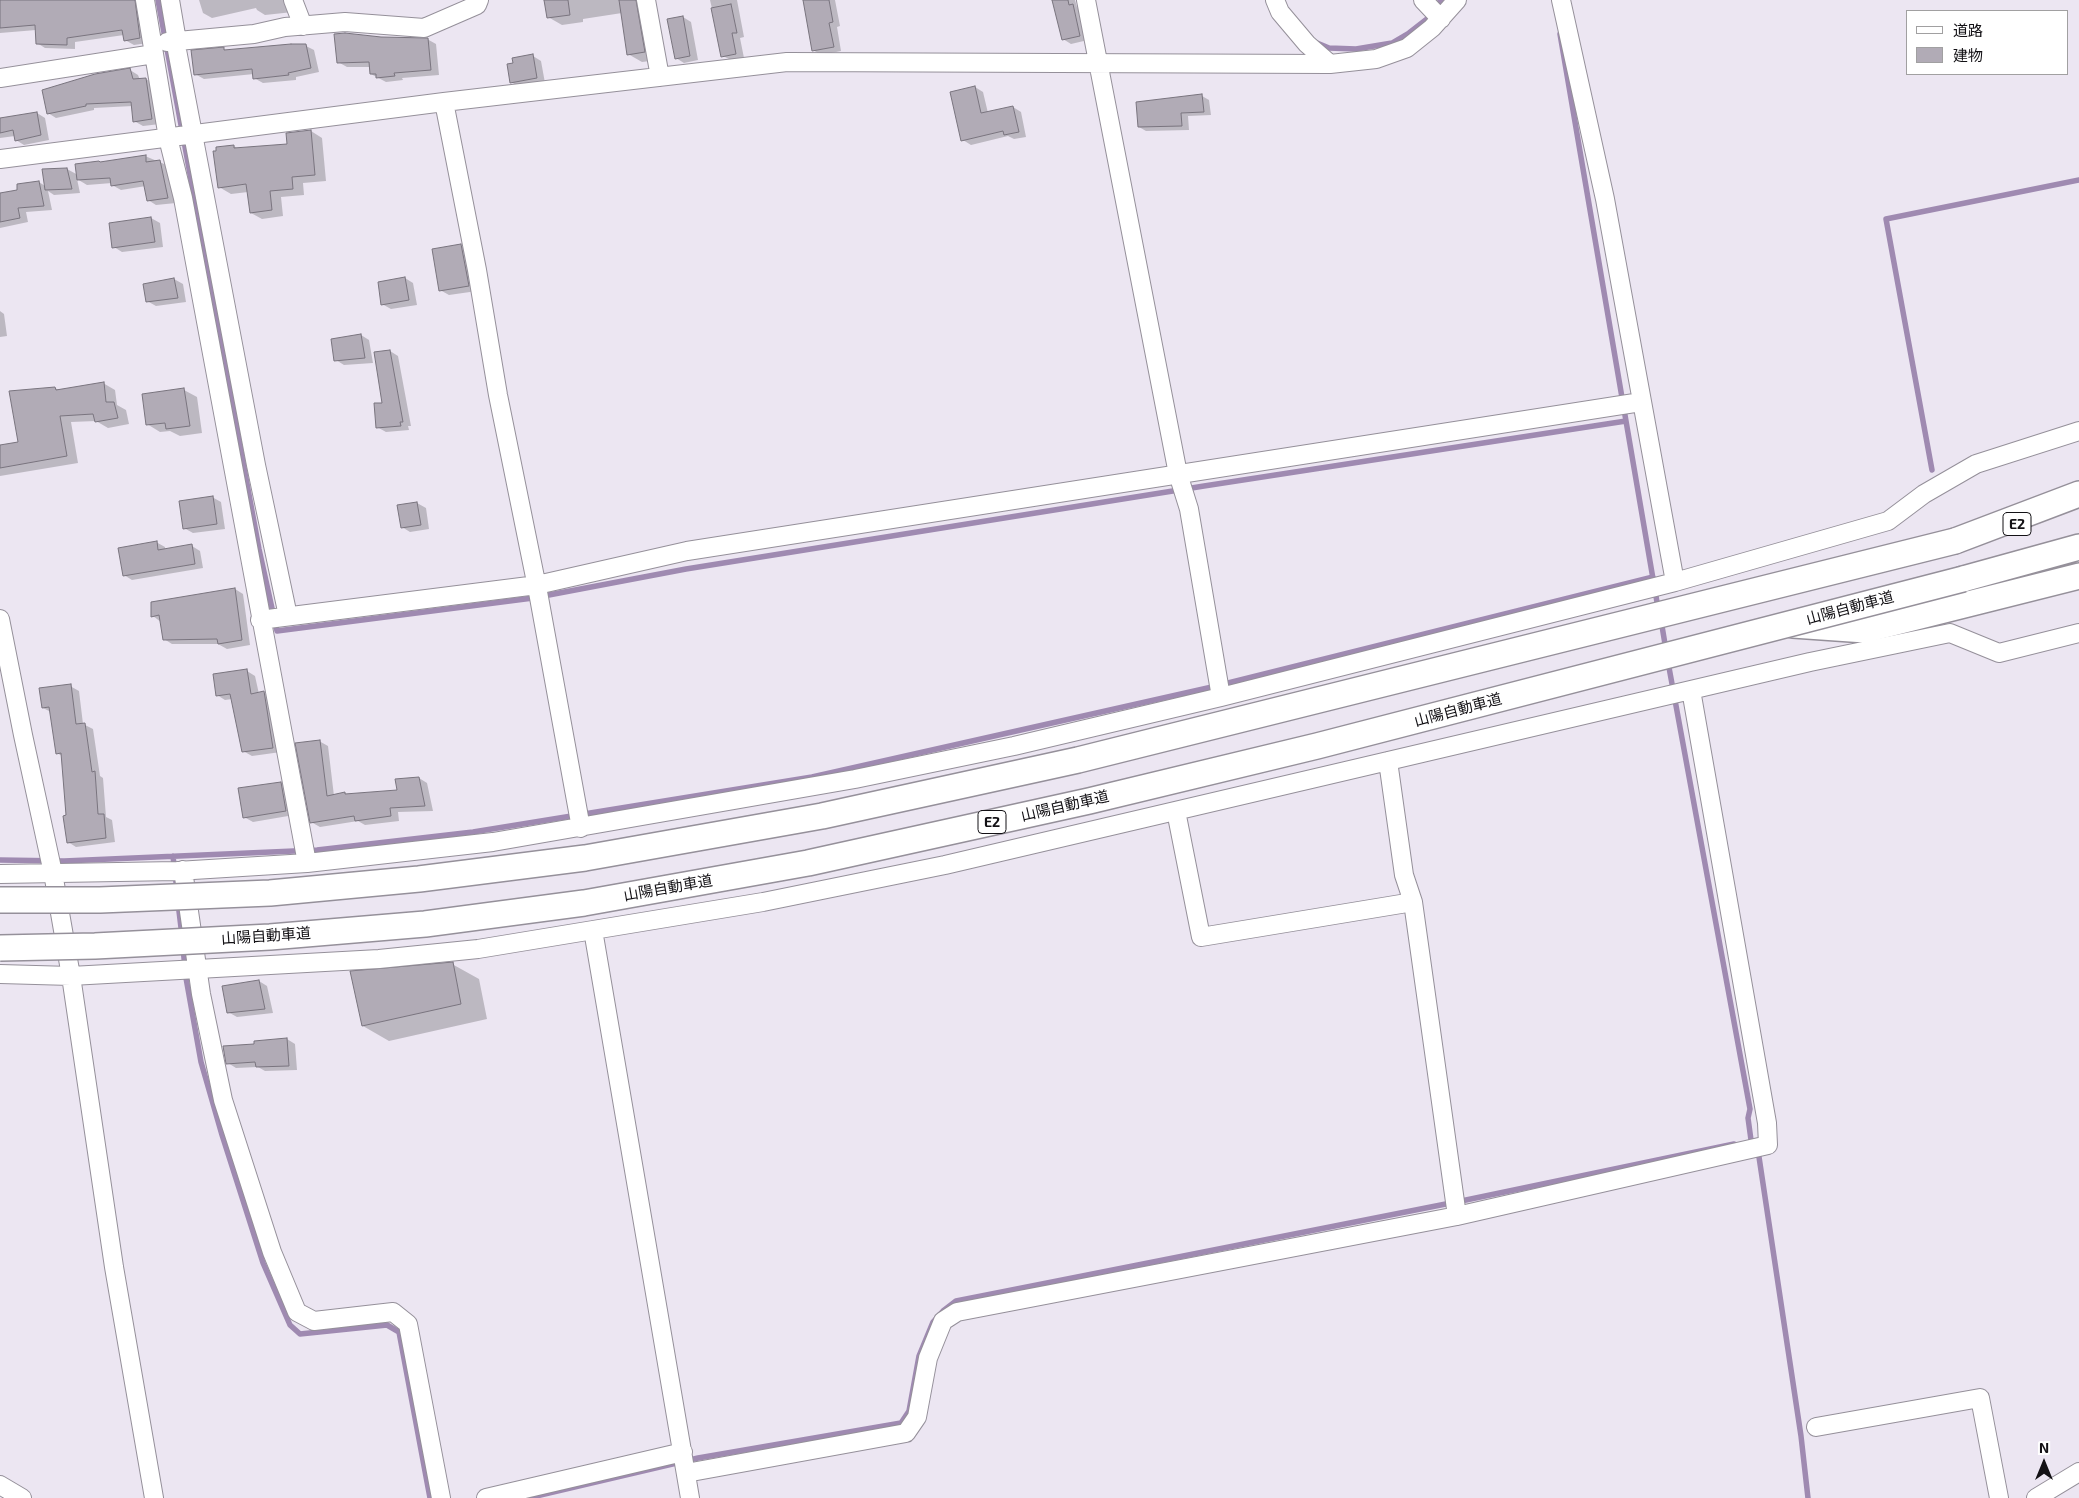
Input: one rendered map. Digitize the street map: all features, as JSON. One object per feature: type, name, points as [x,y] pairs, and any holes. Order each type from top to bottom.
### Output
[{"type":"highway","points":[[1955,541],[2079,494]]},
{"type":"highway","name":"E2","points":[[0,900],[100,900],[270,893],[419,879],[585,858],[813,818],[1078,760],[1955,541],[2079,508]]},
{"type":"highway","name":"山陽自動車道","points":[[0,948],[95,946],[251,938],[425,924],[584,903],[808,863],[1089,801],[1317,746],[2079,547]]},
{"type":"highway","points":[[1786,625],[1865,630],[2079,576]]},
{"type":"street","points":[[145,0],[162,45],[256,464],[274,618],[306,854]]},
{"type":"street","points":[[162,45],[170,0]]},
{"type":"street","points":[[293,0],[303,26]]},
{"type":"street","points":[[0,78],[162,45],[254,34],[285,27],[345,22],[424,28],[477,5],[479,0]]},
{"type":"street","points":[[646,0],[660,77]]},
{"type":"street","points":[[1086,0],[1181,483],[1189,509],[1220,689]]},
{"type":"street","points":[[1275,0],[1280,12],[1307,44],[1330,64]]},
{"type":"street","points":[[0,159],[444,102],[787,62],[1330,64],[1376,59],[1407,48],[1432,28],[1433,11],[1457,0]]},
{"type":"street","points":[[1562,0],[1606,199],[1629,404],[1670,583]]},
{"type":"street","points":[[162,45],[177,50],[183,198],[274,618]]},
{"type":"street","points":[[444,102],[477,270],[498,395],[538,593],[579,820]]},
{"type":"street","points":[[274,618],[538,593],[687,551],[1181,483],[1629,404]]},
{"type":"street","points":[[0,874],[51,864],[176,871],[306,854],[493,842],[579,820],[855,780],[1014,746],[1220,689],[1645,590],[1888,521],[1924,494],[1976,464],[2079,431]]},
{"type":"street","points":[[0,619],[7,690],[51,864],[71,976],[114,1267],[154,1498]]},
{"type":"street","points":[[0,974],[71,976],[379,959],[469,950],[593,930],[763,902],[926,869],[1687,691],[1950,632],[2000,653],[2079,633]]},
{"type":"street","points":[[486,1498],[684,1462],[906,1432],[917,1417],[928,1358],[943,1321],[957,1312],[1455,1206],[1768,1146],[1767,1123],[1687,691]]},
{"type":"street","points":[[1388,761],[1404,875],[1413,902],[1455,1206]]},
{"type":"street","points":[[1176,811],[1201,937],[1413,902]]},
{"type":"street","points":[[176,871],[189,970],[223,1100],[272,1252],[297,1312],[314,1321],[393,1312],[408,1324],[441,1498]]},
{"type":"street","points":[[593,930],[690,1498]]},
{"type":"street","points":[[1816,1427],[1980,1398],[1999,1498]]},
{"type":"street","points":[[2036,1498],[2079,1472]]},
{"type":"street","points":[[0,1485],[22,1498]]},
{"type":"building","points":[[0,0],[135,0],[140,38],[124,41],[122,30],[67,38],[67,45],[36,44],[35,25],[0,28]]},
{"type":"building","points":[[544,0],[568,0],[570,15],[547,18]]},
{"type":"building","points":[[619,0],[636,0],[645,52],[627,55]]},
{"type":"building","points":[[803,0],[829,0],[833,22],[829,23],[834,47],[812,51]]},
{"type":"building","points":[[1052,0],[1068,0],[1069,5],[1073,4],[1080,36],[1062,40]]},
{"type":"building","points":[[731,4],[737,33],[732,33],[736,54],[721,57],[711,8]]},
{"type":"building","points":[[683,16],[690,56],[675,59],[667,19]]},
{"type":"building","points":[[345,33],[381,37],[428,38],[431,70],[394,73],[395,76],[376,78],[376,74],[370,74],[369,62],[337,63],[334,34]]},
{"type":"building","points":[[306,44],[311,68],[288,73],[289,75],[253,79],[252,69],[194,75],[191,50],[224,47],[224,50]]},
{"type":"building","points":[[533,54],[537,78],[510,83],[507,64],[513,63],[512,58]]},
{"type":"building","points":[[130,68],[133,79],[146,78],[152,119],[133,122],[131,102],[86,104],[86,106],[47,114],[42,90],[95,74]]},
{"type":"building","points":[[975,86],[981,113],[1013,106],[1019,132],[1004,135],[1003,131],[961,141],[950,92]]},
{"type":"building","points":[[1202,94],[1204,112],[1181,113],[1182,126],[1138,127],[1136,102]]},
{"type":"building","points":[[37,112],[41,135],[15,141],[13,130],[0,133],[0,118]]},
{"type":"building","points":[[311,130],[315,175],[292,177],[293,189],[270,191],[272,210],[250,213],[246,184],[218,188],[213,151],[216,151],[216,147],[234,145],[234,148],[287,144],[286,133]]},
{"type":"building","points":[[146,155],[146,162],[160,160],[168,198],[147,201],[143,181],[111,186],[110,178],[77,180],[75,164]]},
{"type":"building","points":[[67,168],[72,189],[45,190],[42,169]]},
{"type":"building","points":[[39,181],[44,206],[18,208],[20,218],[0,222],[0,193],[17,190],[17,184]]},
{"type":"building","points":[[151,217],[155,242],[112,248],[109,223]]},
{"type":"building","points":[[461,244],[469,286],[439,291],[432,249]]},
{"type":"building","points":[[405,277],[409,300],[381,305],[378,282]]},
{"type":"building","points":[[174,278],[178,298],[146,302],[143,284]]},
{"type":"building","points":[[361,334],[365,358],[334,361],[331,339]]},
{"type":"building","points":[[390,350],[403,422],[400,422],[401,426],[376,428],[374,403],[382,403],[374,352]]},
{"type":"building","points":[[104,382],[106,402],[114,402],[118,418],[95,422],[93,414],[60,416],[67,456],[0,468],[0,445],[18,442],[9,391],[55,387],[56,390]]},
{"type":"building","points":[[184,388],[190,426],[166,429],[165,423],[146,425],[142,394]]},
{"type":"building","points":[[213,496],[217,524],[183,529],[179,501]]},
{"type":"building","points":[[417,502],[421,525],[401,528],[397,505]]},
{"type":"building","points":[[157,541],[158,550],[192,544],[195,564],[123,576],[118,548]]},
{"type":"building","points":[[235,588],[242,640],[218,644],[217,639],[163,640],[159,615],[151,617],[151,602]]},
{"type":"building","points":[[247,669],[251,694],[264,691],[273,748],[242,752],[230,694],[216,696],[213,674]]},
{"type":"building","points":[[71,684],[76,724],[85,723],[92,772],[95,771],[98,814],[104,814],[106,838],[67,843],[63,816],[66,815],[61,753],[56,754],[49,707],[42,708],[39,688]]},
{"type":"building","points":[[320,740],[327,796],[345,792],[345,794],[397,790],[395,779],[419,777],[425,806],[390,808],[391,816],[355,821],[354,816],[310,823],[295,743]]},
{"type":"building","points":[[281,782],[286,811],[243,818],[238,788]]},
{"type":"building","points":[[453,962],[461,1004],[362,1026],[350,971]]},
{"type":"building","points":[[259,980],[265,1009],[227,1013],[222,986]]},
{"type":"building","points":[[287,1038],[289,1066],[256,1067],[255,1062],[226,1064],[223,1046],[254,1044],[254,1041]]},
{"type":"waterway","points":[[158,0],[259,549],[277,631],[533,598],[686,569],[1626,421],[1658,608]]},
{"type":"waterway","points":[[1317,43],[1329,48],[1356,49],[1392,43],[1427,19],[1441,0]]},
{"type":"waterway","points":[[1560,34],[1626,421]]},
{"type":"waterway","points":[[1932,470],[1886,219],[2079,180]]},
{"type":"waterway","points":[[0,860],[64,861],[317,850],[473,832],[812,777],[1212,687],[1653,577]]},
{"type":"waterway","points":[[1661,620],[1666,650]]},
{"type":"waterway","points":[[1668,662],[1750,1109],[1748,1118],[1751,1140],[1759,1157],[1801,1436],[1808,1498]]},
{"type":"waterway","points":[[173,856],[177,891]]},
{"type":"waterway","points":[[178,903],[182,936]]},
{"type":"waterway","points":[[183,948],[186,978],[201,1062],[263,1263],[290,1325],[300,1334],[387,1325],[399,1332],[430,1498]]},
{"type":"waterway","points":[[528,1498],[698,1458],[901,1423],[909,1411],[919,1356],[933,1322],[956,1301],[1466,1200],[1734,1144]]}]
